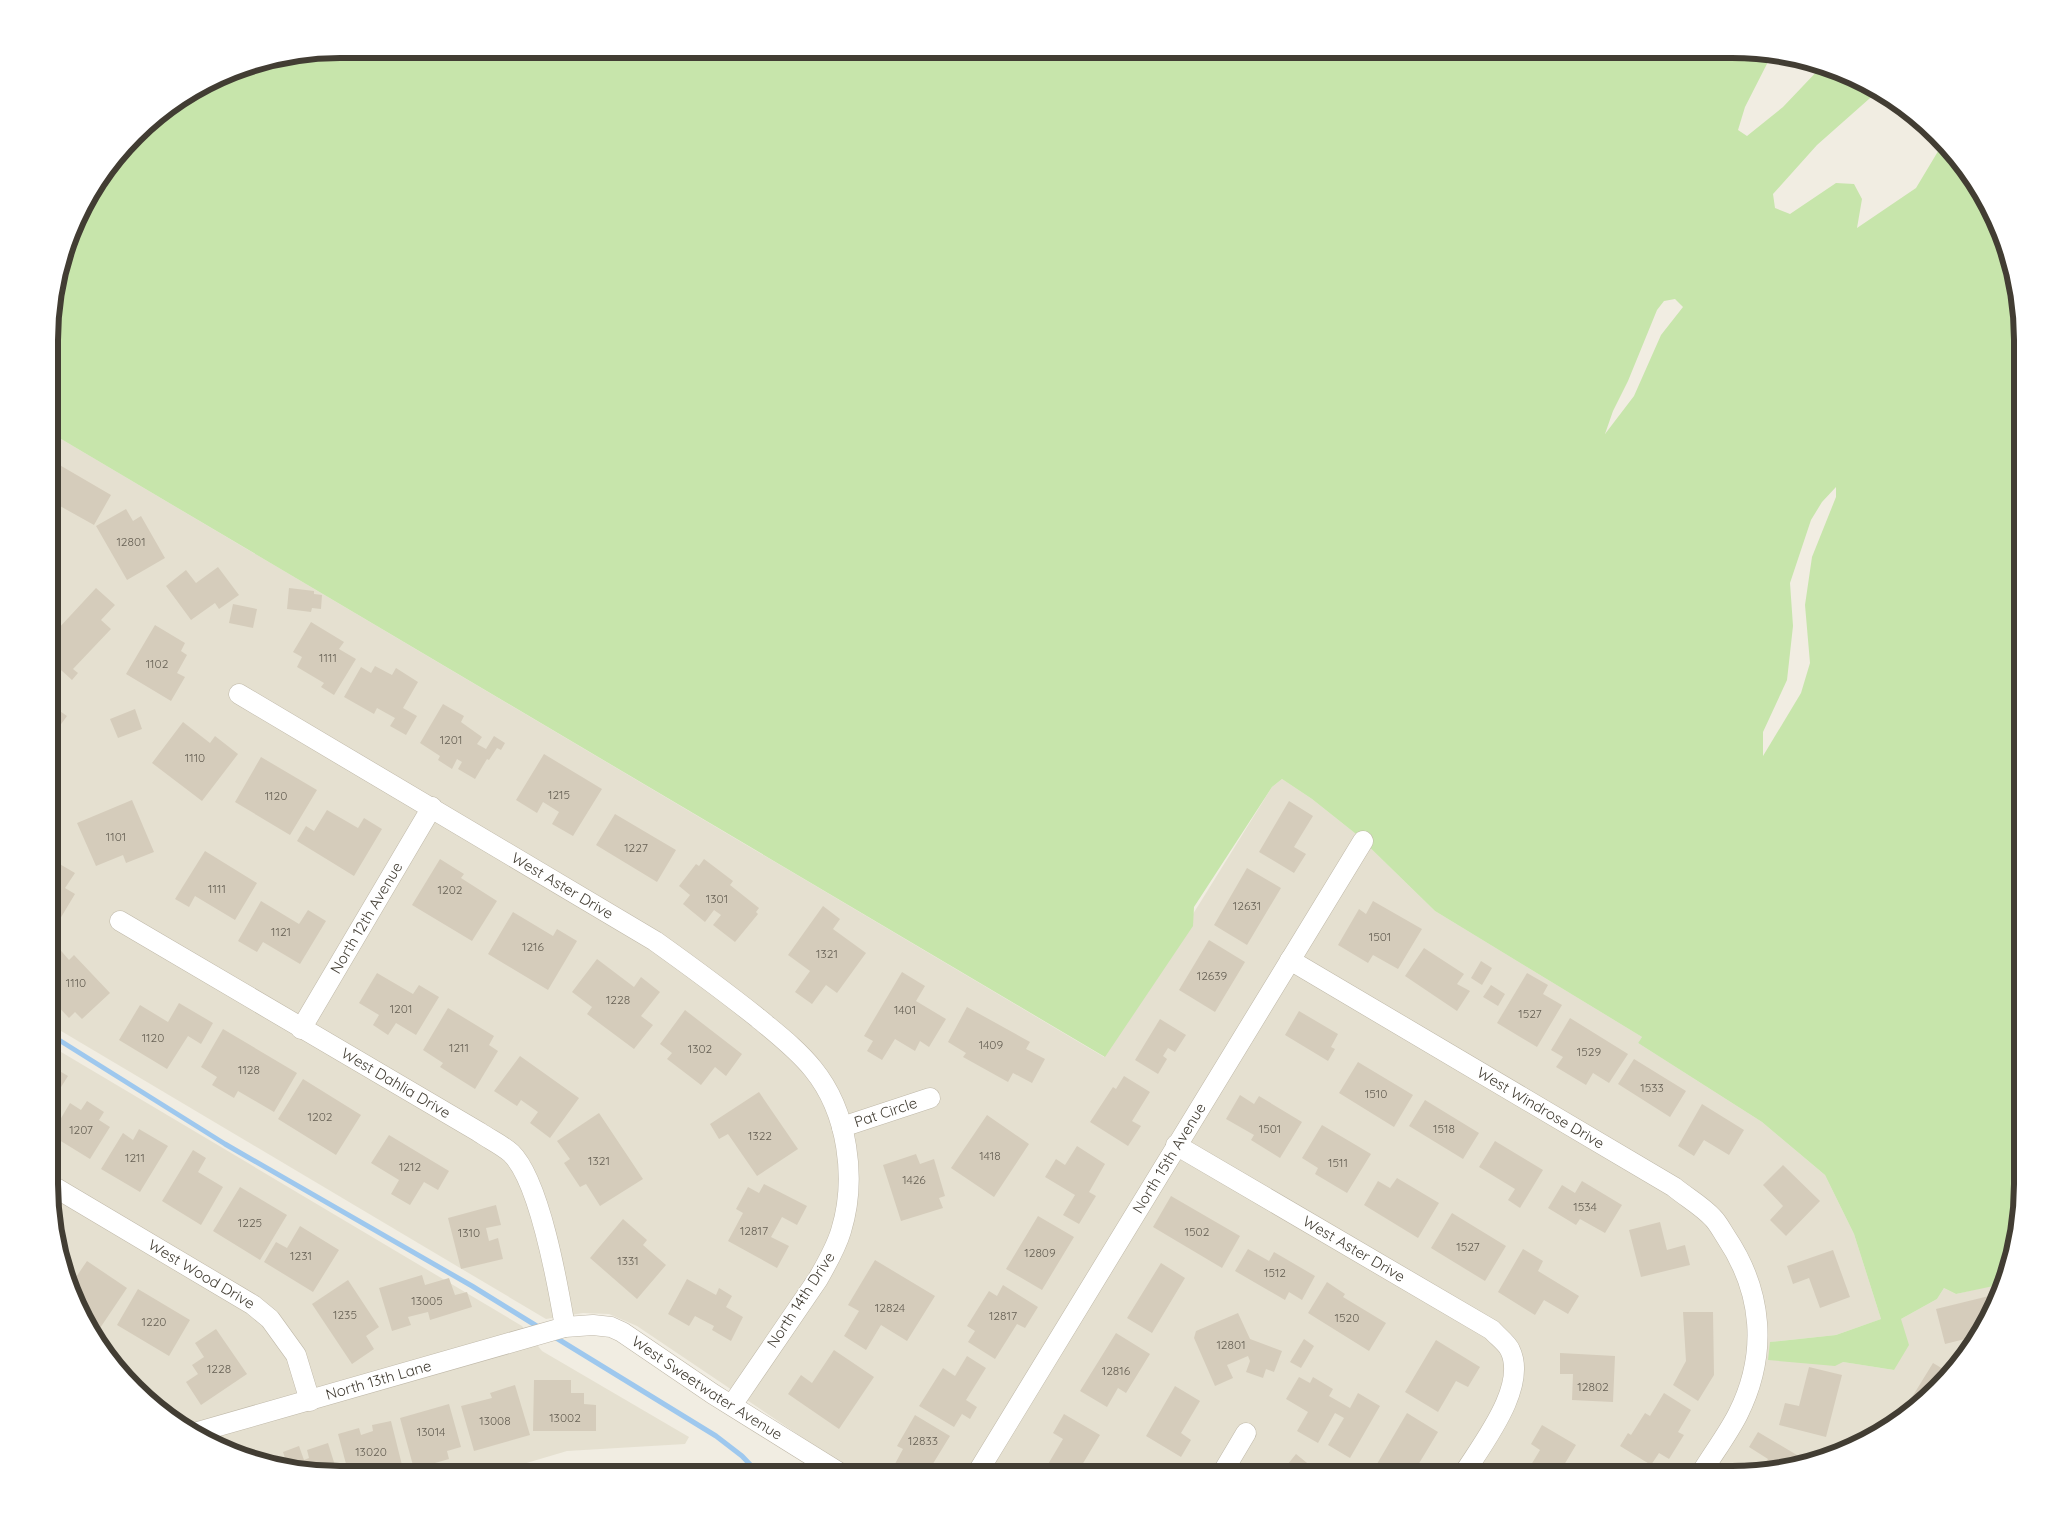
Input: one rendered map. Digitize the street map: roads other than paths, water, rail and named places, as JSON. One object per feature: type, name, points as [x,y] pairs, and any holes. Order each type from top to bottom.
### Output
[{"type":"street","name":"West Aster Drive","points":[[240,694],[655,941],[750,1011],[785,1040],[814,1070],[834,1106],[842,1127]]},
{"type":"street","name":"North 12th Avenue","points":[[301,1028],[432,807]]},
{"type":"street","name":"North 15th Avenue","points":[[981,1466],[1363,841]]},
{"type":"street","name":"West Dahlia Drive","points":[[120,921],[479,1132],[511,1153],[525,1173],[536,1200],[555,1276],[561,1328]]},
{"type":"street","name":"West Windrose Drive","points":[[1290,960],[1674,1188],[1713,1218],[1740,1257],[1753,1294],[1758,1324],[1756,1362],[1750,1384],[1738,1414],[1706,1466]]},
{"type":"street","name":"Pat Circle","points":[[842,1127],[930,1098]]},
{"type":"street","name":"North 14th Drive","points":[[732,1406],[818,1279],[836,1244],[846,1209],[849,1181],[848,1156],[842,1127]]},
{"type":"street","name":"West Aster Drive","points":[[1176,1145],[1492,1330],[1510,1349],[1515,1368],[1513,1389],[1468,1466]]},
{"type":"street","name":"West Wood Drive","points":[[58,1188],[253,1305],[264,1314],[284,1336],[296,1355],[310,1400]]},
{"type":"street","name":"West Sweetwater Avenue","points":[[561,1328],[593,1324],[611,1327],[622,1332],[732,1406],[829,1466]]},
{"type":"street","name":"North 13th Lane","points":[[203,1431],[561,1328]]},
{"type":"street","points":[[1226,1466],[1246,1433]]},
{"type":"waterway","points":[[58,1039],[225,1144],[472,1286],[540,1328]]},
{"type":"waterway","points":[[553,1336],[716,1436],[742,1456],[751,1466]]}]
